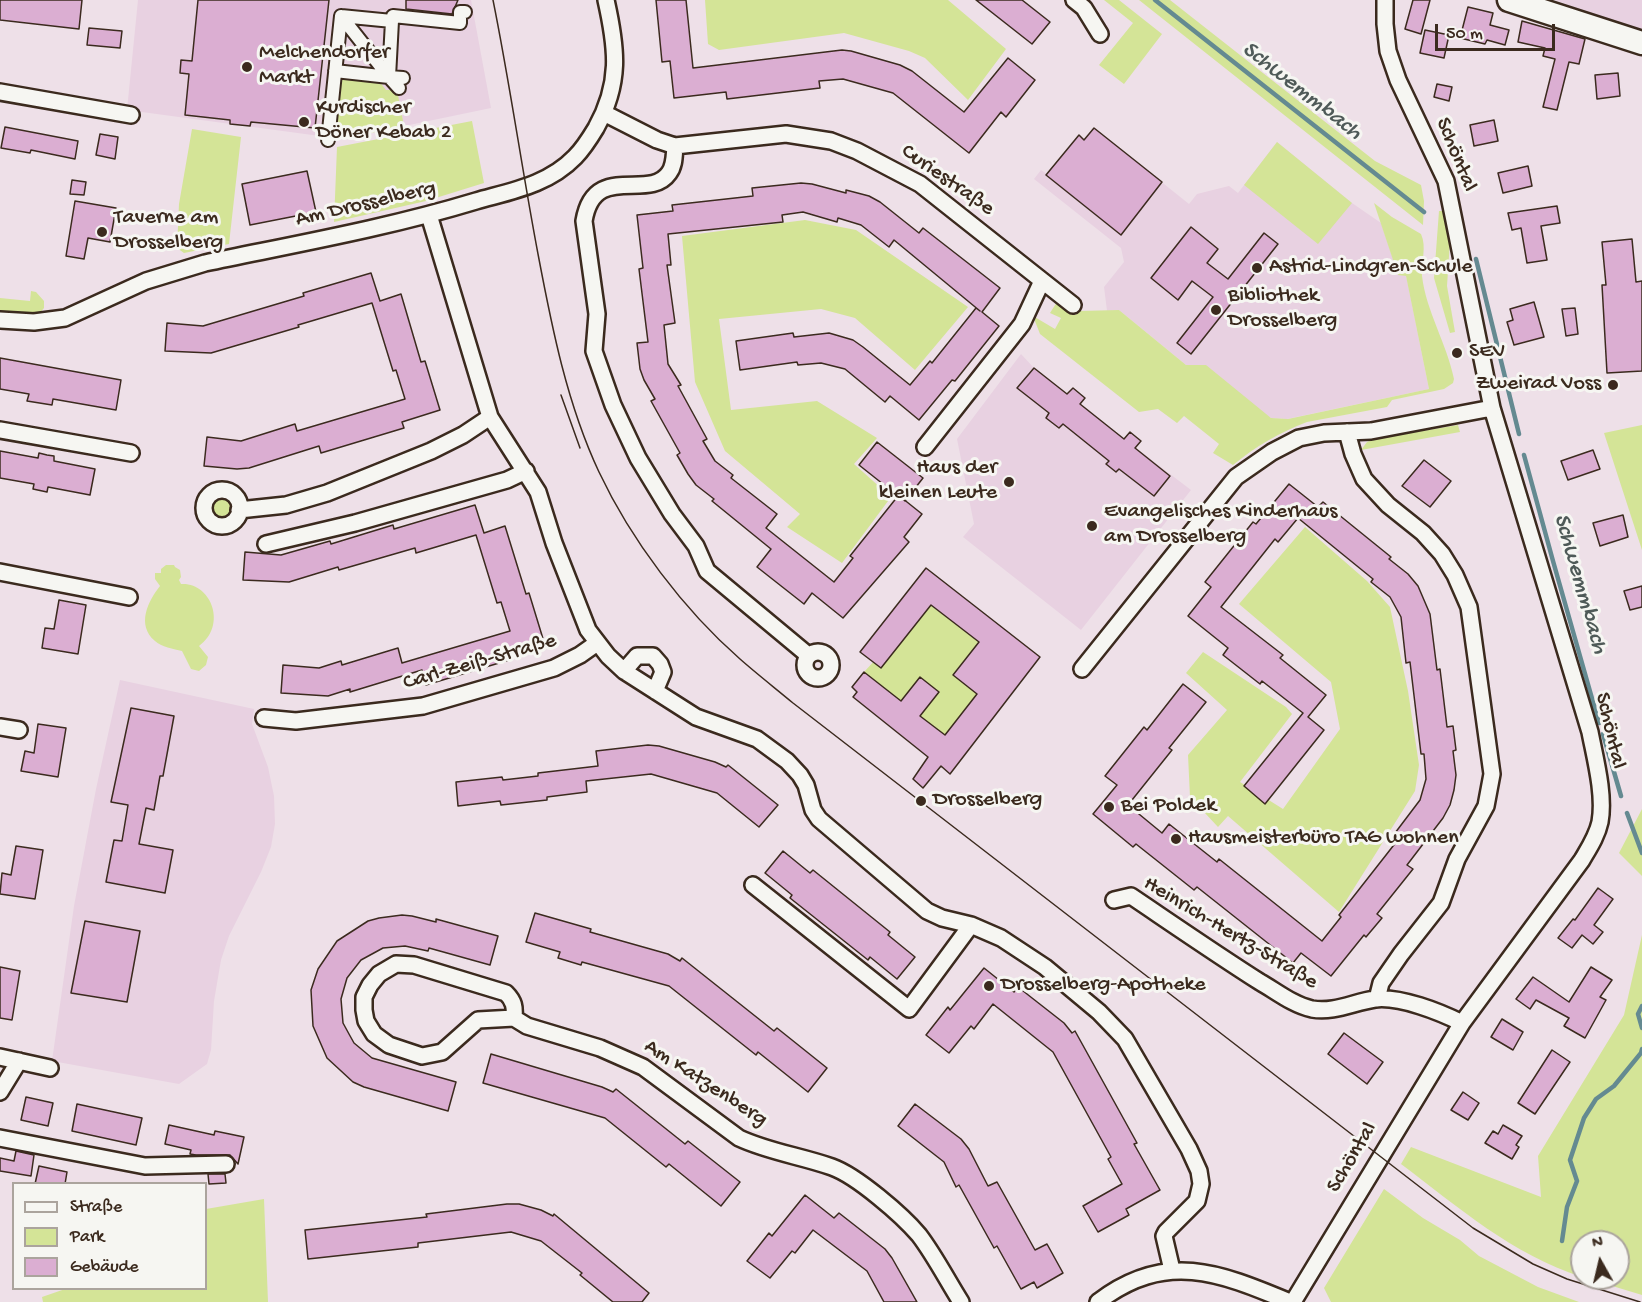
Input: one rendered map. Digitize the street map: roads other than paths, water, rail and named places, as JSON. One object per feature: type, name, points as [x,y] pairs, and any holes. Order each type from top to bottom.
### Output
[{"type":"main road","points":[[1509,0],[1642,44]]},
{"type":"street","name":"Am Drosselberg","points":[[0,320],[34,322],[65,318],[171,272],[429,215],[525,188],[551,176],[575,157],[586,144],[604,113],[612,91],[615,73],[606,0]]},
{"type":"street","points":[[1074,0],[1084,8],[1100,34]]},
{"type":"street","name":"Schöntal","points":[[1292,1302],[1462,1023],[1582,860],[1600,822],[1601,807],[1597,766],[1590,732],[1492,408],[1446,182],[1398,80],[1388,51],[1385,0]]},
{"type":"street","points":[[389,76],[393,16],[460,23],[460,12],[465,12]]},
{"type":"street","points":[[341,16],[392,21]]},
{"type":"street","points":[[328,140],[341,16]]},
{"type":"street","points":[[341,16],[389,76],[401,83]]},
{"type":"street","points":[[335,71],[389,76]]},
{"type":"street","points":[[0,92],[131,115]]},
{"type":"street","name":"Curiestraße","points":[[604,113],[649,136],[675,146],[786,134],[831,141],[886,165],[920,184],[1072,305]]},
{"type":"street","points":[[675,146],[674,161],[670,172],[664,178],[652,183],[613,187],[599,191],[591,199],[587,208],[584,221],[597,314],[594,351],[613,405],[638,458],[672,514],[696,546],[707,571],[808,655]]},
{"type":"street","name":"Carl-Zeiß-Straße","points":[[429,215],[490,417],[538,492],[581,615],[597,643],[624,671],[696,717],[757,739],[800,775],[819,819],[927,911],[955,923],[971,925],[1001,938],[1045,967],[1099,1012],[1125,1040],[1164,1104],[1199,1171],[1201,1184],[1197,1201],[1164,1236],[1172,1270]]},
{"type":"street","points":[[925,447],[1022,324],[1042,281]]},
{"type":"street","points":[[1082,669],[1236,477],[1272,452],[1299,438],[1324,433],[1371,430],[1492,408]]},
{"type":"street","points":[[240,510],[286,505],[327,493],[431,451],[463,435],[490,417]]},
{"type":"street","points":[[0,430],[131,453]]},
{"type":"street","points":[[1347,432],[1353,454],[1364,479],[1388,505],[1423,533],[1442,554],[1455,575],[1469,607],[1492,774],[1486,806],[1456,859],[1441,903],[1381,983],[1377,999]]},
{"type":"street","points":[[266,544],[354,524],[507,480],[526,471]]},
{"type":"street","points":[[0,572],[129,597]]},
{"type":"street","name":"Carl-Zeiß-Straße","points":[[264,718],[296,721],[423,706],[554,668],[580,655],[597,643]]},
{"type":"street","points":[[624,671],[637,656],[654,656],[663,672],[656,691]]},
{"type":"street","points":[[0,727],[19,730]]},
{"type":"street","points":[[753,885],[909,1009],[971,925]]},
{"type":"street","points":[[756,908],[766,895]]},
{"type":"street","name":"Heinrich-Hertz-Straße","points":[[1114,900],[1131,896],[1288,999],[1313,1009],[1339,1008],[1377,999],[1409,1004],[1442,1013],[1462,1023]]},
{"type":"street","points":[[396,964],[414,965],[506,993],[512,999],[515,1007],[514,1017],[478,1020],[442,1053],[422,1056],[389,1045],[374,1034],[366,1021],[364,997],[379,974],[396,964]]},
{"type":"street","name":"Am Katzenberg","points":[[514,1017],[527,1026],[600,1048],[644,1067],[740,1138],[756,1146],[841,1171],[886,1204],[918,1235],[961,1302]]},
{"type":"street","points":[[0,1057],[50,1068]]},
{"type":"street","points":[[0,1092],[19,1061]]},
{"type":"street","points":[[0,1138],[145,1166],[226,1164]]},
{"type":"street","points":[[1098,1302],[1112,1291],[1134,1280],[1172,1270],[1190,1270],[1221,1276],[1292,1302]]},
{"type":"waterway","name":"Schwemmbach","points":[[1155,0],[1424,212]]},
{"type":"waterway","name":"Schwemmbach","points":[[1476,259],[1519,434]]},
{"type":"waterway","name":"Schwemmbach","points":[[1524,455],[1599,723]]},
{"type":"waterway","name":"Schwemmbach","points":[[1603,734],[1621,796]]},
{"type":"waterway","name":"Schwemmbach","points":[[1627,813],[1642,853]]},
{"type":"waterway","name":"Schwemmbach","points":[[1642,1006],[1638,1014],[1642,1028]]},
{"type":"waterway","name":"Schwemmbach","points":[[1562,1241],[1567,1207],[1577,1181],[1570,1160],[1584,1118],[1596,1099],[1614,1086],[1642,1049]]},
{"type":"tram line","points":[[493,0],[549,310],[569,393],[588,446],[612,498],[660,573],[699,619],[740,659],[793,703],[1473,1228],[1533,1264],[1567,1279],[1640,1302]]},
{"type":"tram line","points":[[561,395],[580,448]]},
{"type":"place","name":"Melchendorfer Markt","points":[[247,67]]},
{"type":"place","name":"Kurdischer Döner Kebab 2","points":[[304,122]]},
{"type":"place","name":"Taverne am Drosselberg","points":[[102,232]]},
{"type":"place","name":"Astrid-Lindgren-Schule","points":[[1257,268]]},
{"type":"place","name":"Bibliothek Drosselberg","points":[[1216,310]]},
{"type":"place","name":"SEV","points":[[1457,353]]},
{"type":"place","name":"Zweirad Voss","points":[[1613,385]]},
{"type":"place","name":"Haus der kleinen Leute","points":[[1009,482]]},
{"type":"place","name":"Evangelisches Kinderhaus am Drosselberg","points":[[1092,526]]},
{"type":"place","name":"Drosselberg","points":[[921,801]]},
{"type":"place","name":"Bei Poldek","points":[[1109,807]]},
{"type":"place","name":"Hausmeisterbüro TAG wohnen","points":[[1176,839]]},
{"type":"place","name":"Drosselberg-Apotheke","points":[[989,986]]}]
